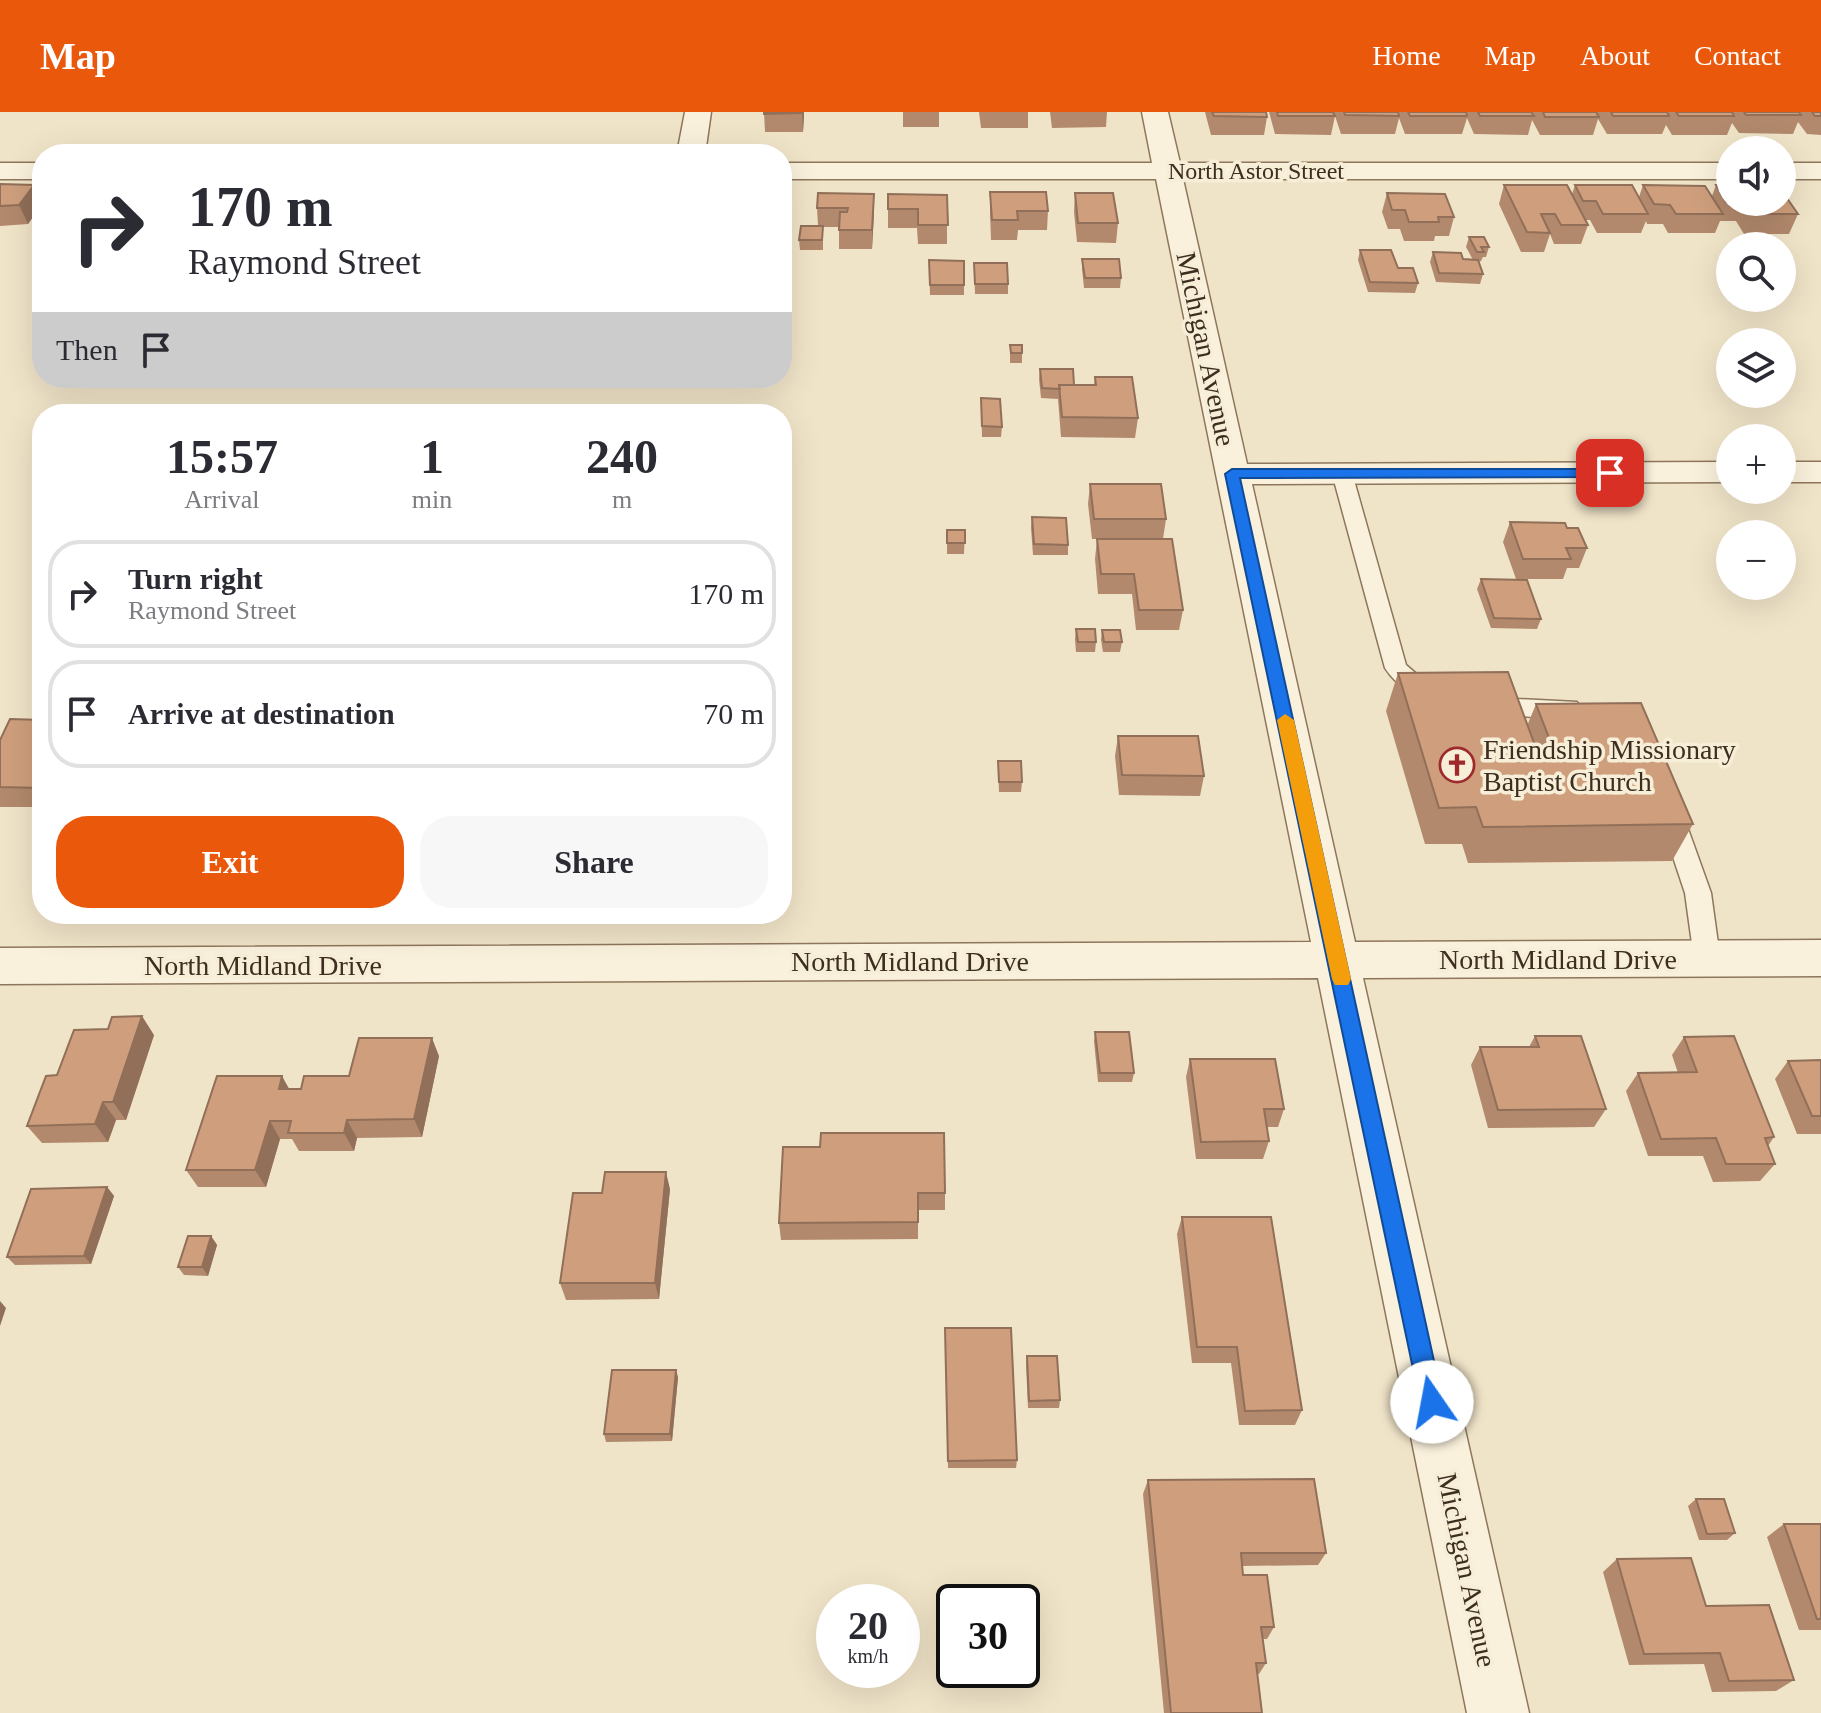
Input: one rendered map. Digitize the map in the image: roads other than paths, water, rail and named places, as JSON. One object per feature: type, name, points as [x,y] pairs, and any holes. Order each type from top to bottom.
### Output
[{"type":"street","points":[[693,144],[698,112]]},
{"type":"street","name":"Michigan Avenue","points":[[1155,112],[1498,1713]]},
{"type":"street","points":[[0,171],[32,171]]},
{"type":"street","name":"North Astor Street","points":[[792,171],[1716,171]]},
{"type":"street","points":[[1796,171],[1821,171]]},
{"type":"street","points":[[1232,474],[1716,472]]},
{"type":"street","points":[[1796,472],[1821,472]]},
{"type":"street","name":"North Midland Drive","points":[[0,966],[1821,958]]},
{"type":"lane","points":[[1342,473],[1396,668],[1412,683],[1518,707],[1594,709]]},
{"type":"lane","points":[[1661,786],[1698,893],[1707,958]]},
{"type":"place","name":"Friendship Missionary Baptist Church","points":[[1457,765]]}]
